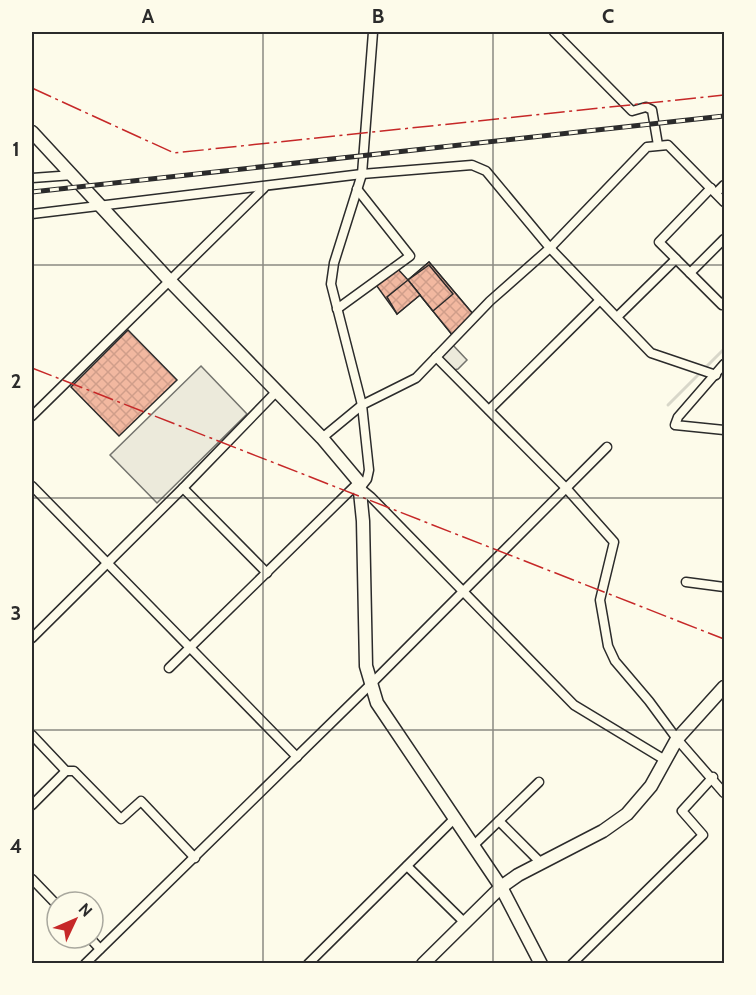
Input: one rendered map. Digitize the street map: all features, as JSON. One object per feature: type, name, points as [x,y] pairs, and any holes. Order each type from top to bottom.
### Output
[{"type":"street","points":[[170,668],[367,479],[369,470],[362,405],[331,284],[334,263],[362,174],[373,32]]},
{"type":"street","points":[[554,32],[632,111],[646,108],[652,110],[658,146]]},
{"type":"street","points":[[32,132],[169,280],[322,438],[371,497],[574,705],[665,760]]},
{"type":"street","points":[[322,438],[362,405],[416,378],[490,301],[550,248],[644,150],[651,146],[668,145],[724,202]]},
{"type":"street","points":[[32,214],[362,174],[472,165],[486,171],[550,248],[651,353],[716,375]]},
{"type":"street","points":[[32,178],[73,175]]},
{"type":"street","points":[[724,185],[713,191],[658,242],[722,305],[724,302]]},
{"type":"street","points":[[32,416],[264,187]]},
{"type":"street","points":[[337,309],[410,256],[357,189]]},
{"type":"street","points":[[690,273],[724,239]]},
{"type":"street","points":[[617,317],[676,259]]},
{"type":"street","points":[[489,410],[600,300]]},
{"type":"street","points":[[436,357],[566,488],[614,542],[600,600],[608,646],[615,661],[677,739],[713,777],[724,793]]},
{"type":"street","points":[[724,364],[678,417],[675,424],[724,430]]},
{"type":"street","points":[[32,638],[276,392]]},
{"type":"street","points":[[105,944],[465,591],[607,447]]},
{"type":"street","points":[[360,485],[366,666],[376,703],[501,888],[541,963]]},
{"type":"street","points":[[32,486],[297,757]]},
{"type":"street","points":[[183,488],[267,573]]},
{"type":"street","points":[[686,582],[724,587]]},
{"type":"street","points":[[423,963],[501,888],[541,863],[603,831],[627,814],[651,786],[677,739],[724,687]]},
{"type":"street","points":[[32,735],[66,771]]},
{"type":"street","points":[[32,805],[66,771],[74,771],[121,819],[141,801],[195,858]]},
{"type":"street","points":[[572,963],[703,835],[682,811],[713,777]]},
{"type":"street","points":[[473,846],[539,782]]},
{"type":"street","points":[[308,963],[454,819]]},
{"type":"street","points":[[499,821],[541,863]]},
{"type":"street","points":[[407,866],[465,923]]},
{"type":"street","points":[[32,879],[45,893]]},
{"type":"street","points":[[86,963],[99,950]]},
{"type":"shaded area","points":[[451,343],[467,360],[458,369],[450,371],[436,357]]},
{"type":"shaded area","points":[[201,366],[247,414],[157,503],[110,455]]},
{"type":"building","points":[[429,262],[473,314],[454,337],[408,280]]},
{"type":"building","points":[[429,262],[473,314],[454,337],[420,295],[397,314],[374,282],[396,267],[408,280]]},
{"type":"building","points":[[429,265],[453,294],[433,311],[408,280]]},
{"type":"building","points":[[408,280],[420,295],[397,314],[387,297]]},
{"type":"building","points":[[128,330],[177,380],[119,436],[71,387]]},
{"type":"waterway","points":[[668,405],[724,349]]},
{"type":"railway","points":[[32,192],[724,116]]},
{"type":"power","points":[[32,88],[174,153],[724,95]]},
{"type":"power","points":[[32,368],[724,639]]}]
